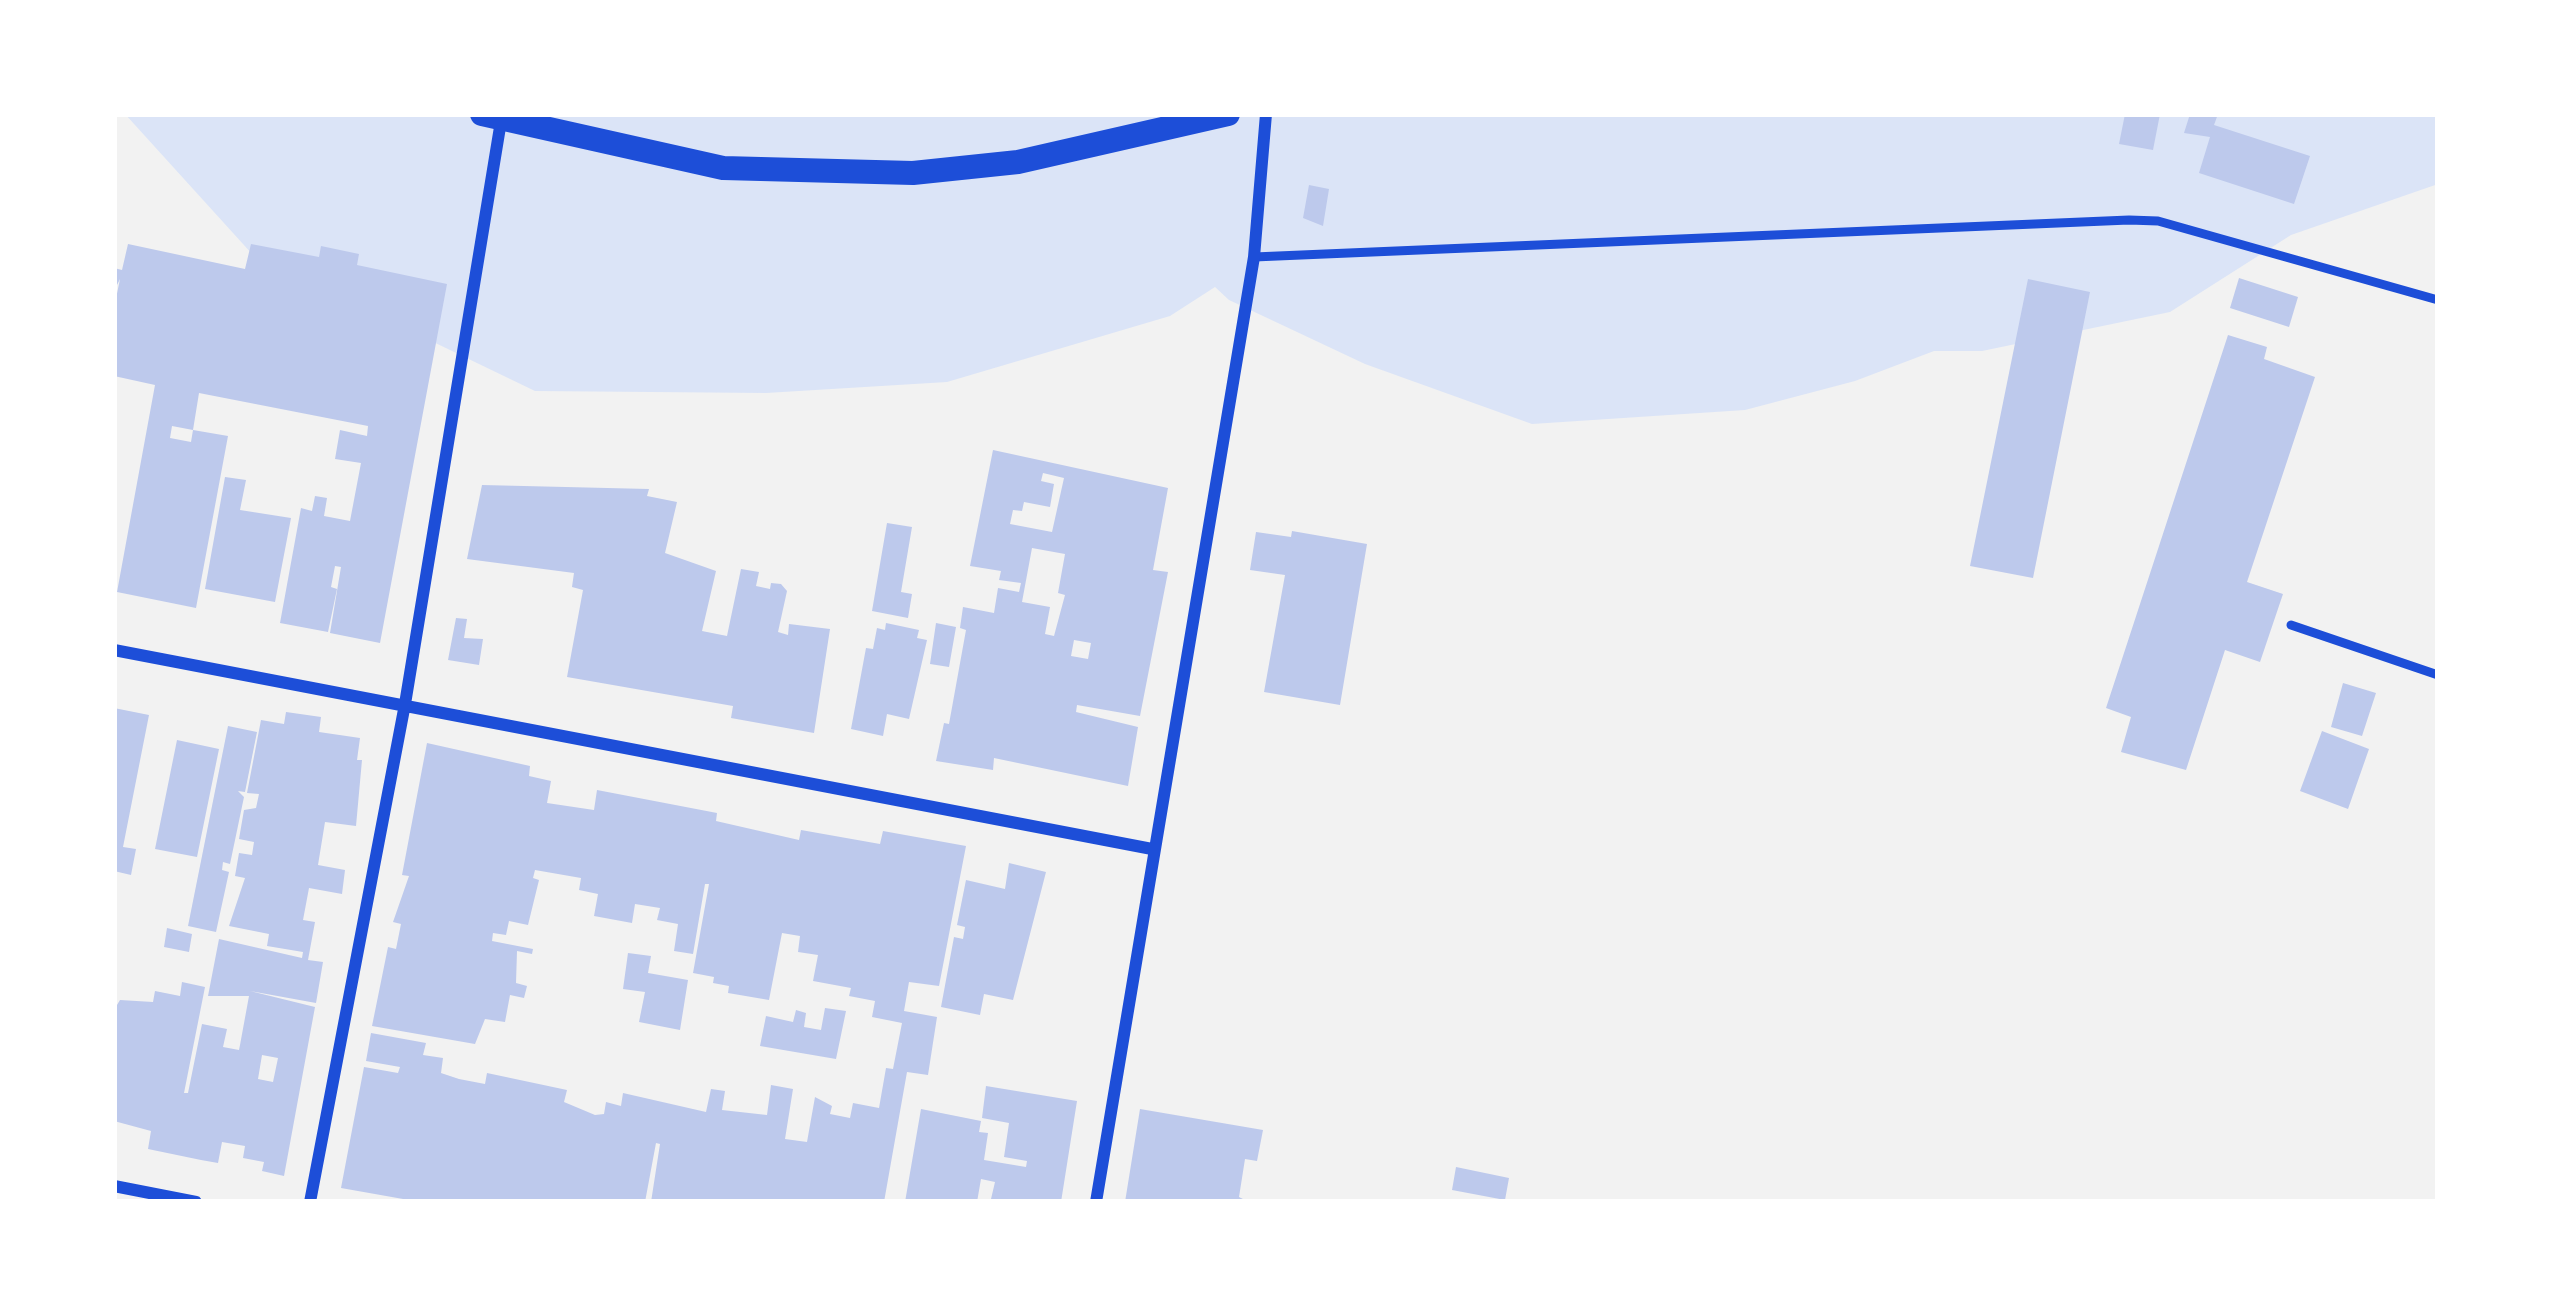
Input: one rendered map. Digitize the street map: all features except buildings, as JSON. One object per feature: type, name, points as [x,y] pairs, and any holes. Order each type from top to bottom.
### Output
[{"type":"main road","points":[[492,118],[723,168],[913,173],[1018,162],[1228,114]]},
{"type":"street","points":[[1096,1202],[1254,256],[1266,114]]},
{"type":"street","points":[[310,1202],[405,704],[492,118]]},
{"type":"street","points":[[114,650],[1152,849]]},
{"type":"street","points":[[114,1186],[196,1202]]},
{"type":"lane","points":[[1254,256],[2158,221],[2438,300]]},
{"type":"lane","points":[[2290,626],[2437,671]]},
{"type":"shaded area","points":[[125,114],[2438,114],[2438,184],[2291,235],[2170,312],[1982,351],[1934,351],[1855,381],[1745,410],[1532,424],[1365,364],[1229,300],[1215,287],[1170,316],[947,382],[766,393],[535,391],[253,255]]}]
